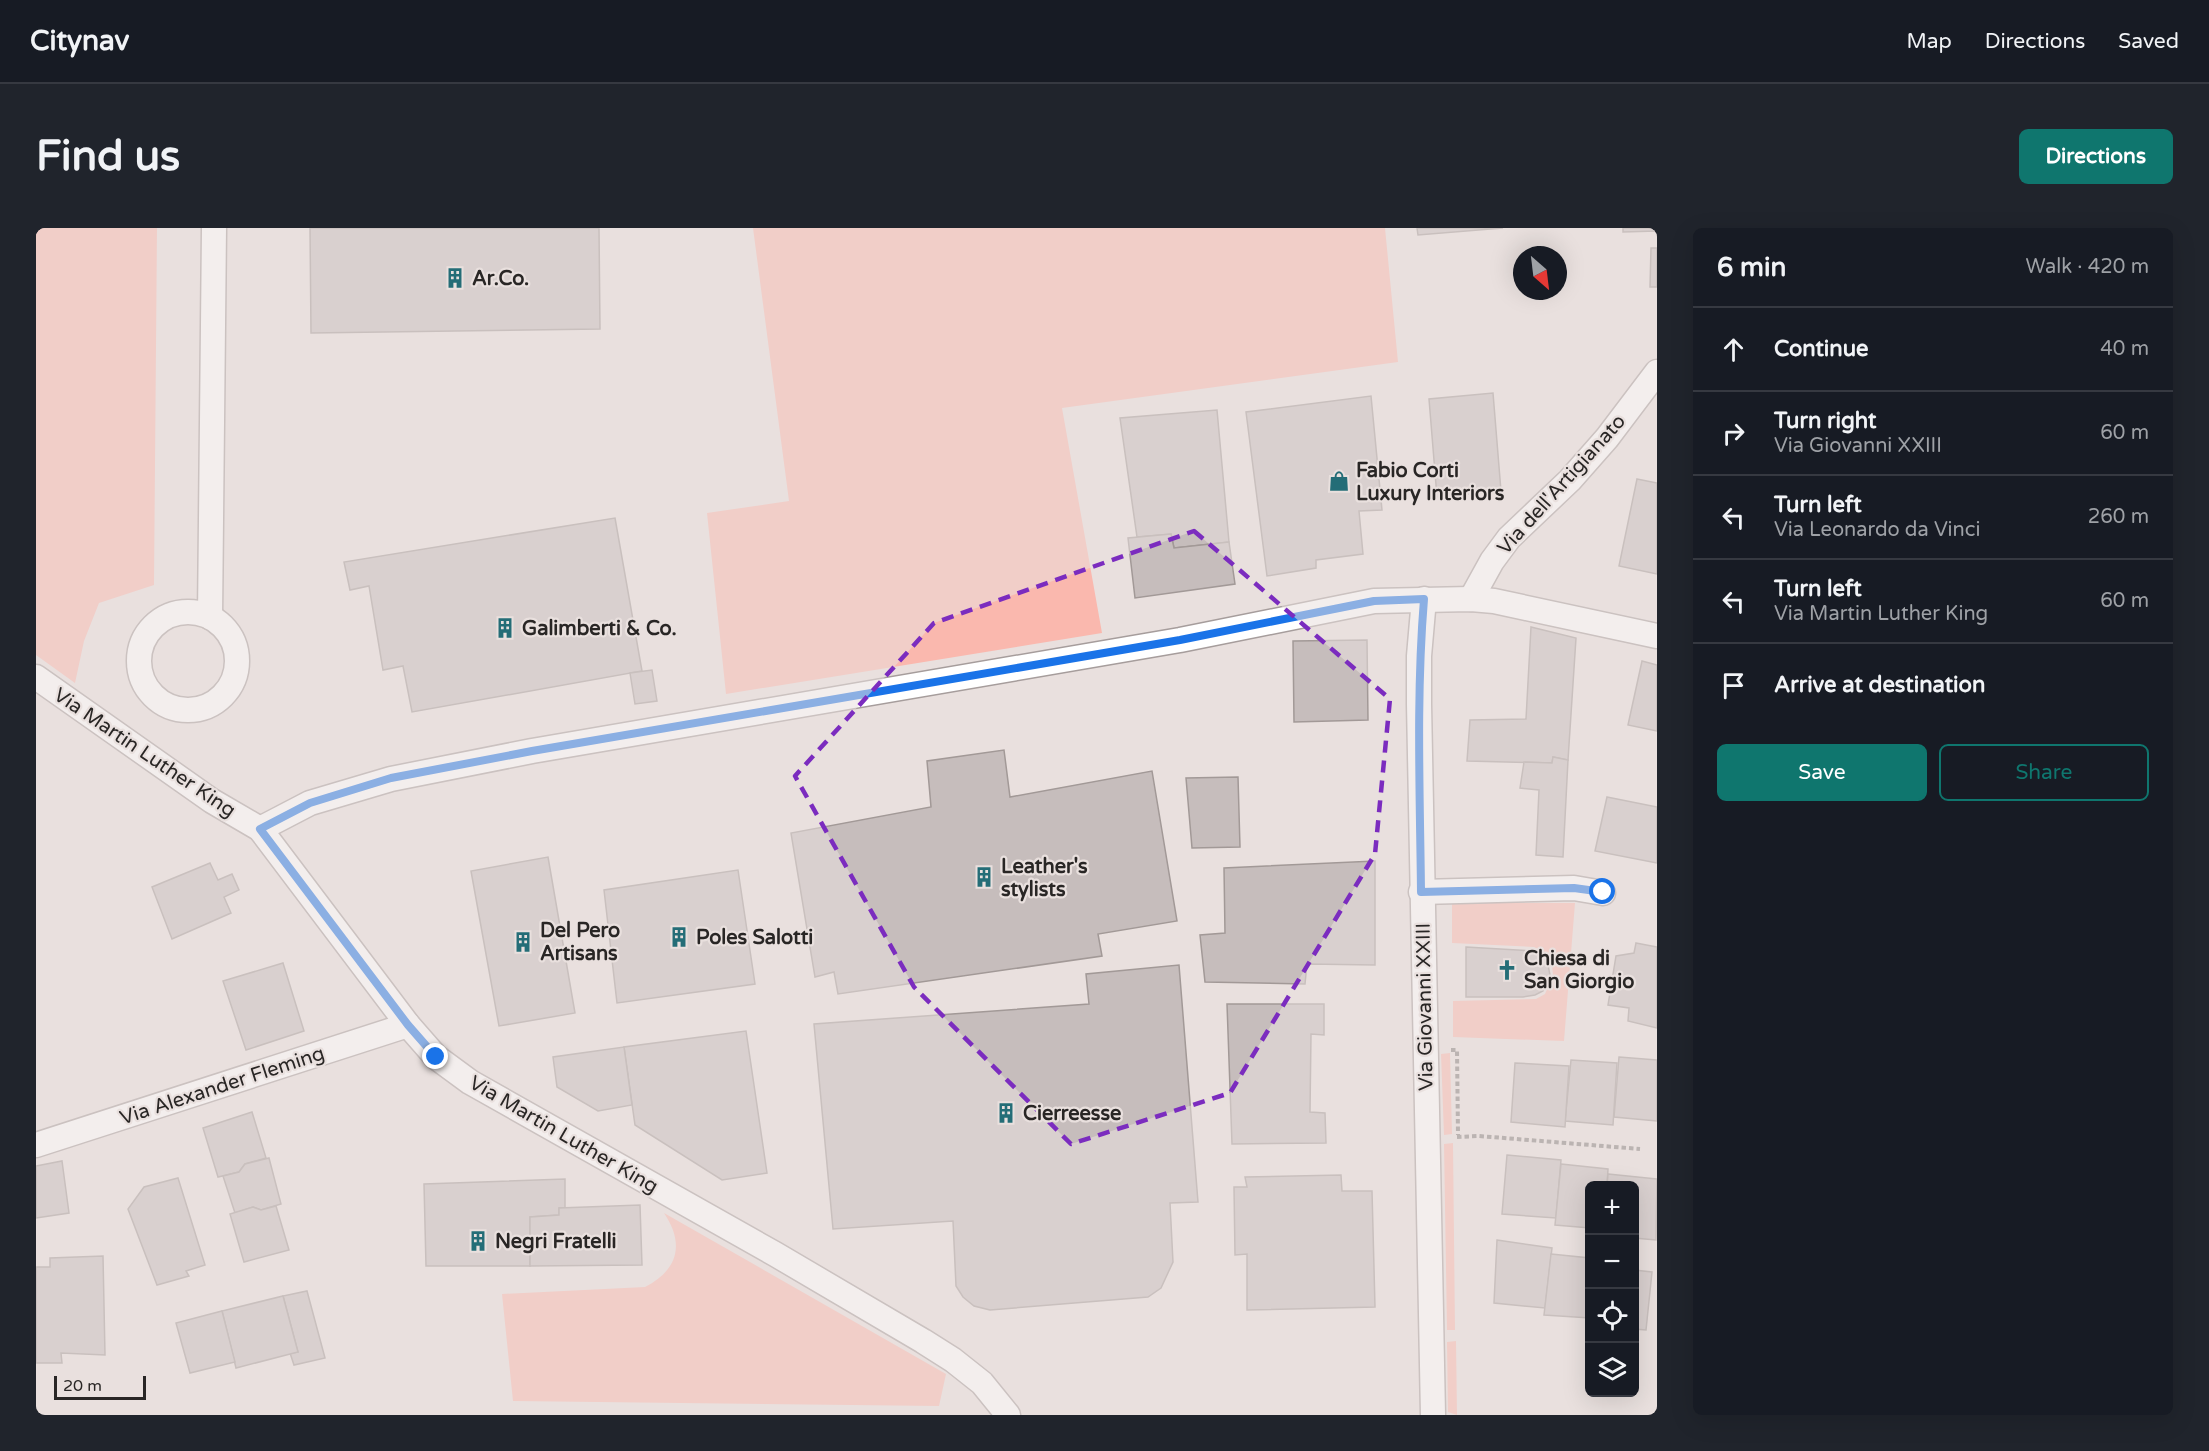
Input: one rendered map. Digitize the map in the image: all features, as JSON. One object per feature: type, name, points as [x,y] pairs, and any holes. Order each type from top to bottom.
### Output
[{"type":"street","points":[[210,617],[214,228]]},
{"type":"street","name":"Via dell'Artigianato","points":[[1471,599],[1492,561],[1509,538],[1585,463],[1657,372]]},
{"type":"street","name":"Via Giovanni XXIII","points":[[1424,599],[1419,656],[1421,892],[1433,1415]]},
{"type":"street","points":[[260,829],[310,803],[391,778],[532,751],[1180,640],[1374,601],[1471,599],[1494,601],[1657,636]]},
{"type":"street","points":[[195,612],[210,617],[223,627],[233,640],[237,663],[230,686],[220,699],[206,707],[190,711],[174,709],[159,702],[147,690],[140,675],[138,659],[142,643],[150,629],[163,619],[178,613],[195,612]]},
{"type":"street","name":"Via Martin Luther King","points":[[36,677],[212,801],[260,829],[408,1025],[436,1057],[470,1082],[775,1254],[953,1360],[982,1383],[1008,1415]]},
{"type":"street","points":[[1421,892],[1574,888],[1603,892]]},
{"type":"street","name":"Via Alexander Fleming","points":[[36,1145],[408,1025]]},
{"type":"path","points":[[1458,1137],[1479,1136],[1640,1149]]},
{"type":"highlighted area","points":[[1194,531],[1390,699],[1375,854],[1230,1093],[1071,1144],[914,987],[795,776],[934,623]]},
{"type":"shaded area","points":[[36,228],[157,228],[154,585],[99,603],[84,641],[75,683],[36,655]]},
{"type":"shaded area","points":[[753,228],[1385,228],[1398,362],[1062,408],[1102,633],[726,694],[707,513],[789,501]]},
{"type":"shaded area","points":[[1452,903],[1575,903],[1564,1041],[1453,1037],[1453,1001],[1536,999],[1545,994],[1553,975],[1552,966],[1547,957],[1534,947],[1452,943]]},
{"type":"shaded area","points":[[1450,1053],[1452,1134],[1444,1135],[1441,1054]]},
{"type":"shaded area","points":[[1453,1143],[1455,1330],[1447,1330],[1444,1144]]},
{"type":"shaded area","points":[[664,1213],[946,1374],[939,1406],[513,1401],[502,1294],[645,1287],[665,1273],[675,1255],[675,1235]]},
{"type":"shaded area","points":[[1456,1341],[1457,1415],[1448,1412],[1447,1342]]},
{"type":"building","name":"Ar.Co.","points":[[310,228],[599,228],[600,329],[311,333]]},
{"type":"building","points":[[1417,228],[1503,228],[1418,235]]},
{"type":"building","points":[[1623,228],[1657,228],[1657,231],[1623,232]]},
{"type":"building","points":[[1651,248],[1657,248],[1657,287],[1650,287]]},
{"type":"building","points":[[1493,393],[1501,491],[1437,497],[1429,399]]},
{"type":"building","points":[[1371,396],[1382,510],[1359,511],[1363,554],[1316,560],[1316,568],[1267,576],[1246,412]]},
{"type":"building","points":[[1217,410],[1229,542],[1174,548],[1171,534],[1137,537],[1120,418]]},
{"type":"building","points":[[1637,479],[1657,483],[1657,574],[1619,566]]},
{"type":"building","name":"Galimberti & Co.","points":[[615,518],[642,671],[412,712],[403,666],[383,670],[369,586],[350,590],[344,562]]},
{"type":"building","points":[[1171,534],[1174,548],[1229,542],[1235,584],[1135,598],[1128,538]]},
{"type":"building","points":[[1531,627],[1576,638],[1568,760],[1553,757],[1552,763],[1467,761],[1470,720],[1526,719]]},
{"type":"building","points":[[1367,640],[1368,720],[1294,722],[1293,641]]},
{"type":"building","points":[[1642,661],[1657,665],[1657,731],[1628,725]]},
{"type":"building","points":[[652,670],[657,701],[635,704],[630,673]]},
{"type":"building","name":"Leather's stylists","points":[[1004,750],[1010,797],[1152,771],[1177,921],[1098,934],[1102,956],[838,994],[834,972],[815,977],[791,833],[931,807],[927,761]]},
{"type":"building","points":[[1553,757],[1568,760],[1563,857],[1536,855],[1539,790],[1520,788],[1524,762],[1552,763]]},
{"type":"building","points":[[1238,777],[1240,847],[1192,848],[1186,778]]},
{"type":"building","points":[[1607,797],[1657,807],[1657,863],[1595,851]]},
{"type":"building","name":"Del Pero Artisans","points":[[548,857],[575,1013],[499,1026],[471,871]]},
{"type":"building","points":[[1375,861],[1375,965],[1307,964],[1305,984],[1205,982],[1200,935],[1225,933],[1224,868]]},
{"type":"building","points":[[210,863],[218,880],[232,874],[239,890],[224,897],[231,913],[172,939],[152,887]]},
{"type":"building","name":"Poles Salotti","points":[[738,870],[755,984],[617,1003],[604,890]]},
{"type":"building","points":[[1636,943],[1657,947],[1657,1028],[1628,1021],[1629,1008],[1608,1005],[1616,956],[1634,953]]},
{"type":"building","name":"Chiesa di San Giorgio","points":[[1466,947],[1533,951],[1544,957],[1548,965],[1550,975],[1547,984],[1543,991],[1523,997],[1466,997]]},
{"type":"building","points":[[283,963],[304,1031],[246,1050],[223,981]]},
{"type":"building","name":"Cierreesse","points":[[1179,965],[1198,1202],[1170,1203],[1173,1262],[1161,1288],[1148,1297],[990,1310],[974,1306],[963,1297],[956,1286],[953,1221],[833,1229],[814,1024],[1089,1004],[1086,974]]},
{"type":"building","points":[[1227,1004],[1324,1004],[1324,1035],[1311,1034],[1310,1112],[1325,1113],[1326,1143],[1232,1144]]},
{"type":"building","points":[[746,1031],[767,1173],[722,1180],[635,1125],[624,1047]]},
{"type":"building","points":[[624,1047],[632,1105],[598,1111],[557,1087],[553,1057]]},
{"type":"building","points":[[1619,1057],[1657,1060],[1657,1121],[1614,1117]]},
{"type":"building","points":[[1571,1060],[1617,1063],[1613,1125],[1565,1121]]},
{"type":"building","points":[[1515,1063],[1569,1066],[1565,1127],[1511,1122]]},
{"type":"building","points":[[252,1112],[266,1158],[245,1164],[239,1172],[218,1177],[203,1128]]},
{"type":"building","points":[[1507,1155],[1561,1160],[1556,1218],[1502,1214]]},
{"type":"building","points":[[269,1158],[281,1204],[261,1210],[253,1207],[235,1213],[223,1176],[239,1172],[245,1164]]},
{"type":"building","points":[[62,1161],[69,1213],[36,1218],[36,1166]]},
{"type":"building","points":[[1561,1164],[1608,1169],[1607,1181],[1585,1181],[1585,1228],[1555,1225]]},
{"type":"building","points":[[1608,1174],[1657,1179],[1656,1240],[1639,1238],[1639,1181],[1607,1181]]},
{"type":"building","points":[[1341,1175],[1342,1191],[1372,1191],[1375,1307],[1247,1310],[1247,1254],[1235,1255],[1234,1187],[1247,1187],[1245,1177]]},
{"type":"building","points":[[178,1178],[205,1265],[186,1271],[189,1276],[157,1285],[128,1209],[144,1187]]},
{"type":"building","name":"Negri Fratelli","points":[[565,1179],[565,1208],[559,1208],[559,1215],[530,1217],[530,1266],[426,1266],[424,1184]]},
{"type":"building","points":[[640,1205],[642,1265],[530,1266],[530,1217],[559,1215],[559,1208]]},
{"type":"building","points":[[276,1206],[289,1250],[244,1262],[230,1214],[253,1207],[261,1210]]},
{"type":"building","points":[[1497,1240],[1552,1248],[1545,1308],[1494,1303]]},
{"type":"building","points":[[1551,1254],[1585,1257],[1585,1318],[1544,1315]]},
{"type":"building","points":[[103,1256],[105,1355],[61,1353],[62,1363],[36,1363],[36,1267],[50,1267],[50,1258]]},
{"type":"building","points":[[1639,1271],[1652,1272],[1646,1330],[1639,1329]]},
{"type":"building","points":[[307,1291],[325,1358],[294,1365],[290,1353],[298,1352],[283,1296]]},
{"type":"building","points":[[283,1296],[298,1352],[236,1368],[222,1311]]},
{"type":"building","points":[[222,1311],[235,1362],[190,1373],[176,1323]]},
{"type":"place","name":"Ar.Co.","points":[[455,278]]},
{"type":"place","name":"Fabio Corti Luxury Interiors","points":[[1339,481]]},
{"type":"place","name":"Galimberti & Co.","points":[[505,628]]},
{"type":"place","name":"Leather's stylists","points":[[984,877]]},
{"type":"place","name":"Poles Salotti","points":[[679,937]]},
{"type":"place","name":"Del Pero Artisans","points":[[523,942]]},
{"type":"place","name":"Chiesa di San Giorgio","points":[[1507,970]]},
{"type":"place","name":"Cierreesse","points":[[1006,1113]]},
{"type":"place","name":"Negri Fratelli","points":[[478,1241]]},
{"type":"route","points":[[436,1057],[408,1025],[260,829],[310,803],[391,778],[532,751],[1180,640],[1374,601],[1424,599],[1419,656],[1421,892],[1574,888],[1603,892]]}]
